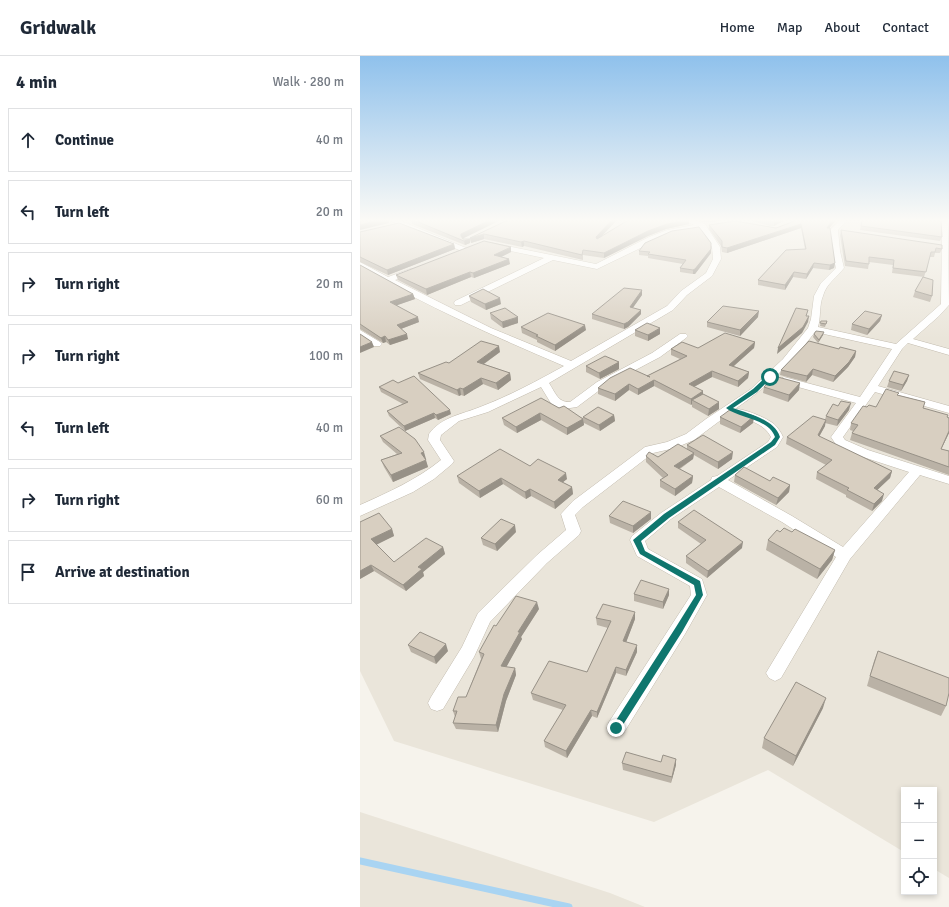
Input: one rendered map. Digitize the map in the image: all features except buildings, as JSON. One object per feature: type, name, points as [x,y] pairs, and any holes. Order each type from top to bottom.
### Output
[{"type":"street","points":[[458,303],[548,259]]},
{"type":"street","points":[[560,259],[596,267],[613,259]]},
{"type":"street","points":[[360,511],[408,489],[429,476],[448,461],[434,440],[436,434],[455,419],[484,410],[543,382],[670,308],[684,293],[708,274],[717,259]]},
{"type":"street","points":[[437,703],[468,652],[484,618],[542,559],[574,531],[568,514],[578,504],[649,450],[671,445],[690,437],[755,390],[787,361],[813,330],[816,319],[818,296],[824,285],[840,268],[838,259]]},
{"type":"street","points":[[946,259],[947,283],[945,304],[936,314],[898,347],[872,388],[837,437],[841,444],[864,453],[949,480]]},
{"type":"street","points":[[360,264],[388,280],[488,330],[571,365]]},
{"type":"street","points":[[388,280],[418,269]]},
{"type":"street","points":[[936,314],[949,318]]},
{"type":"street","points":[[813,330],[846,335],[898,347]]},
{"type":"street","points":[[360,333],[377,344]]},
{"type":"street","points":[[543,382],[556,403],[563,406],[573,404],[601,384],[656,355],[683,336]]},
{"type":"street","points":[[907,340],[949,352]]},
{"type":"street","points":[[770,377],[863,401]]},
{"type":"street","points":[[872,388],[949,410]]},
{"type":"street","points":[[616,728],[700,595],[697,583],[642,552],[637,540],[666,516],[717,480],[773,444],[778,437],[775,431],[768,424],[729,408]]},
{"type":"street","points":[[775,674],[845,555],[918,470]]},
{"type":"street","points":[[717,480],[787,519],[845,555]]},
{"type":"shaded area","points":[[360,259],[949,259],[949,878],[937,871],[937,787],[901,787],[901,850],[768,770],[654,822],[394,741],[360,671]]},
{"type":"shaded area","points":[[360,812],[610,893],[645,907],[360,907]]},
{"type":"waterway","points":[[360,861],[569,907]]},
{"type":"route","points":[[616,728],[700,595],[697,583],[642,552],[637,540],[666,516],[723,476],[773,444],[778,437],[775,431],[768,424],[729,408],[755,390],[770,377]]}]
